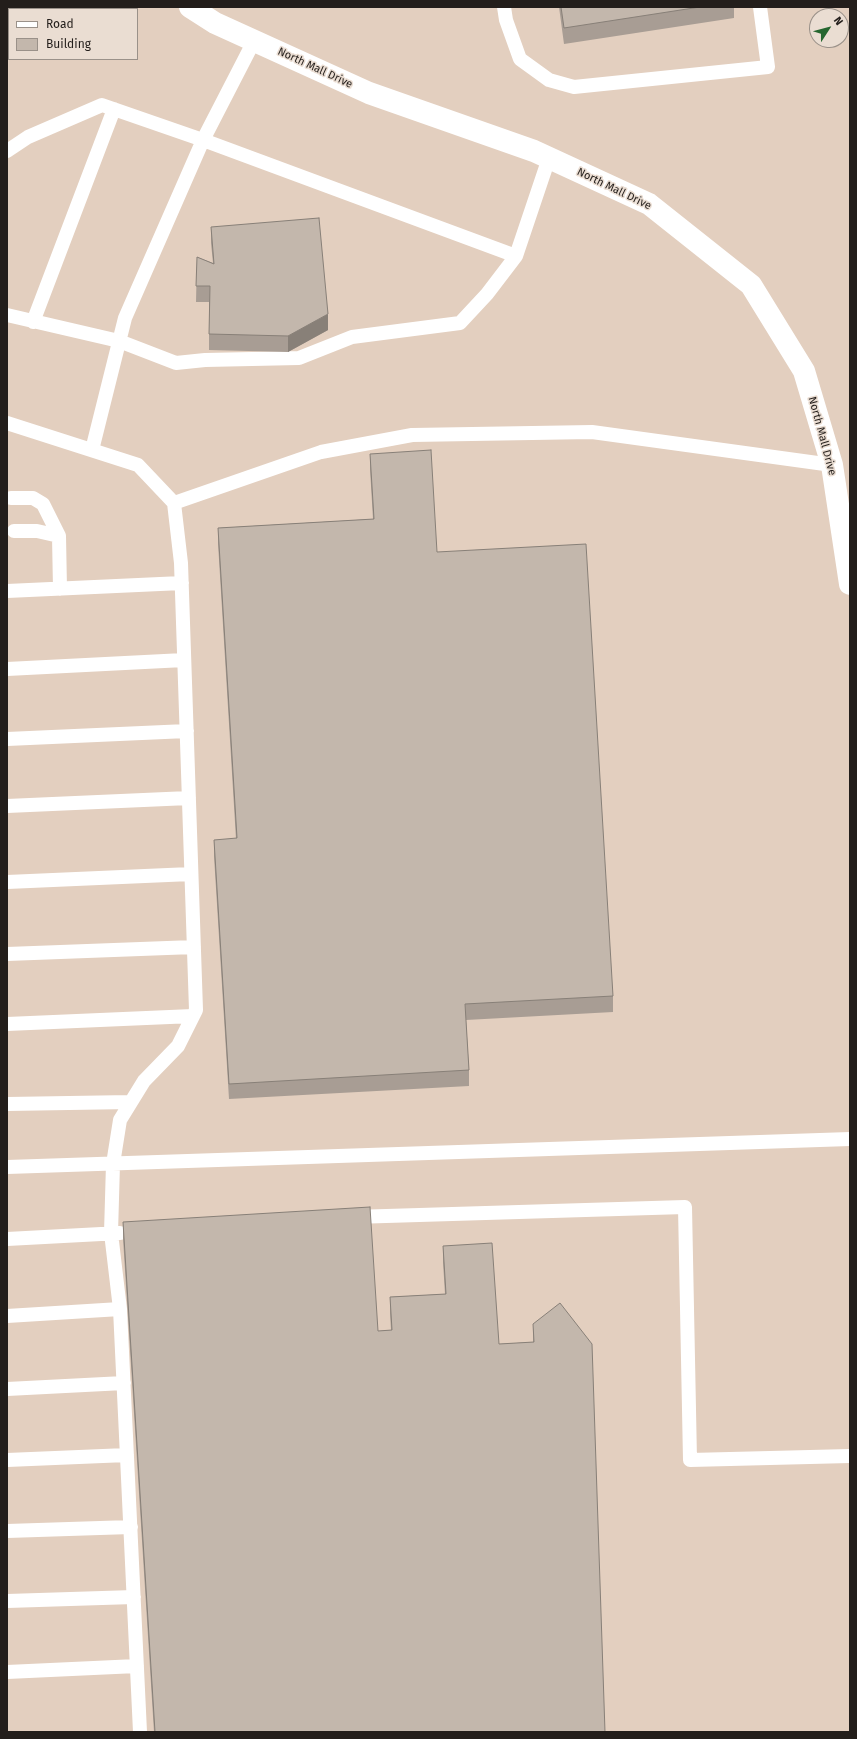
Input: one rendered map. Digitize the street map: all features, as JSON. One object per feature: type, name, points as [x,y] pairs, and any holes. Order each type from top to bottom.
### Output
[{"type":"street","name":"North Mall Drive","points":[[190,7],[215,23],[369,93],[534,151],[649,204],[751,285],[804,371],[832,465],[850,584]]},
{"type":"lane","points":[[504,7],[506,20],[520,59],[549,80],[574,87],[768,68],[760,7]]},
{"type":"lane","points":[[92,450],[125,318],[203,140],[254,41]]},
{"type":"lane","points":[[7,151],[28,137],[102,105],[203,140],[516,256]]},
{"type":"lane","points":[[33,322],[114,109]]},
{"type":"lane","points":[[7,316],[120,341],[176,363],[205,360],[300,358],[352,337],[460,323],[487,294],[516,256],[549,158]]},
{"type":"lane","points":[[7,423],[138,465],[174,503],[182,583],[196,1010],[178,1046],[144,1081],[120,1120],[113,1164],[111,1233],[120,1310],[140,1732]]},
{"type":"lane","points":[[174,503],[321,452],[412,434],[592,432],[832,465]]},
{"type":"lane","points":[[11,498],[32,498],[43,504],[59,536],[60,589]]},
{"type":"lane","points":[[14,531],[37,531],[59,536]]},
{"type":"lane","points":[[7,591],[182,583]]},
{"type":"lane","points":[[7,669],[184,660]]},
{"type":"lane","points":[[7,739],[187,731]]},
{"type":"lane","points":[[7,806],[189,798]]},
{"type":"lane","points":[[7,882],[191,874]]},
{"type":"lane","points":[[7,954],[194,947]]},
{"type":"lane","points":[[7,1024],[193,1016]]},
{"type":"lane","points":[[7,1104],[131,1102]]},
{"type":"lane","points":[[7,1167],[850,1139]]},
{"type":"lane","points":[[340,1218],[387,1215],[685,1207],[690,1460],[850,1456]]},
{"type":"lane","points":[[7,1239],[135,1232]]},
{"type":"lane","points":[[7,1316],[120,1310]]},
{"type":"lane","points":[[7,1389],[124,1383]]},
{"type":"lane","points":[[7,1460],[127,1455]]},
{"type":"lane","points":[[7,1531],[131,1527]]},
{"type":"lane","points":[[7,1601],[134,1597]]},
{"type":"lane","points":[[7,1672],[137,1666]]},
{"type":"shaded area","points":[[7,7],[850,7],[850,1732],[7,1732]]},
{"type":"building","points":[[561,7],[700,7],[564,28]]},
{"type":"building","points":[[319,218],[328,314],[288,336],[209,334],[210,286],[196,286],[197,257],[214,264],[211,227]]},
{"type":"building","points":[[431,450],[437,552],[586,544],[613,996],[465,1004],[469,1070],[229,1084],[214,840],[237,838],[218,528],[374,519],[370,454]]},
{"type":"building","points":[[370,1207],[378,1331],[392,1330],[390,1297],[446,1294],[443,1246],[492,1243],[499,1344],[534,1342],[533,1324],[560,1303],[592,1344],[605,1732],[155,1732],[123,1222]]}]
